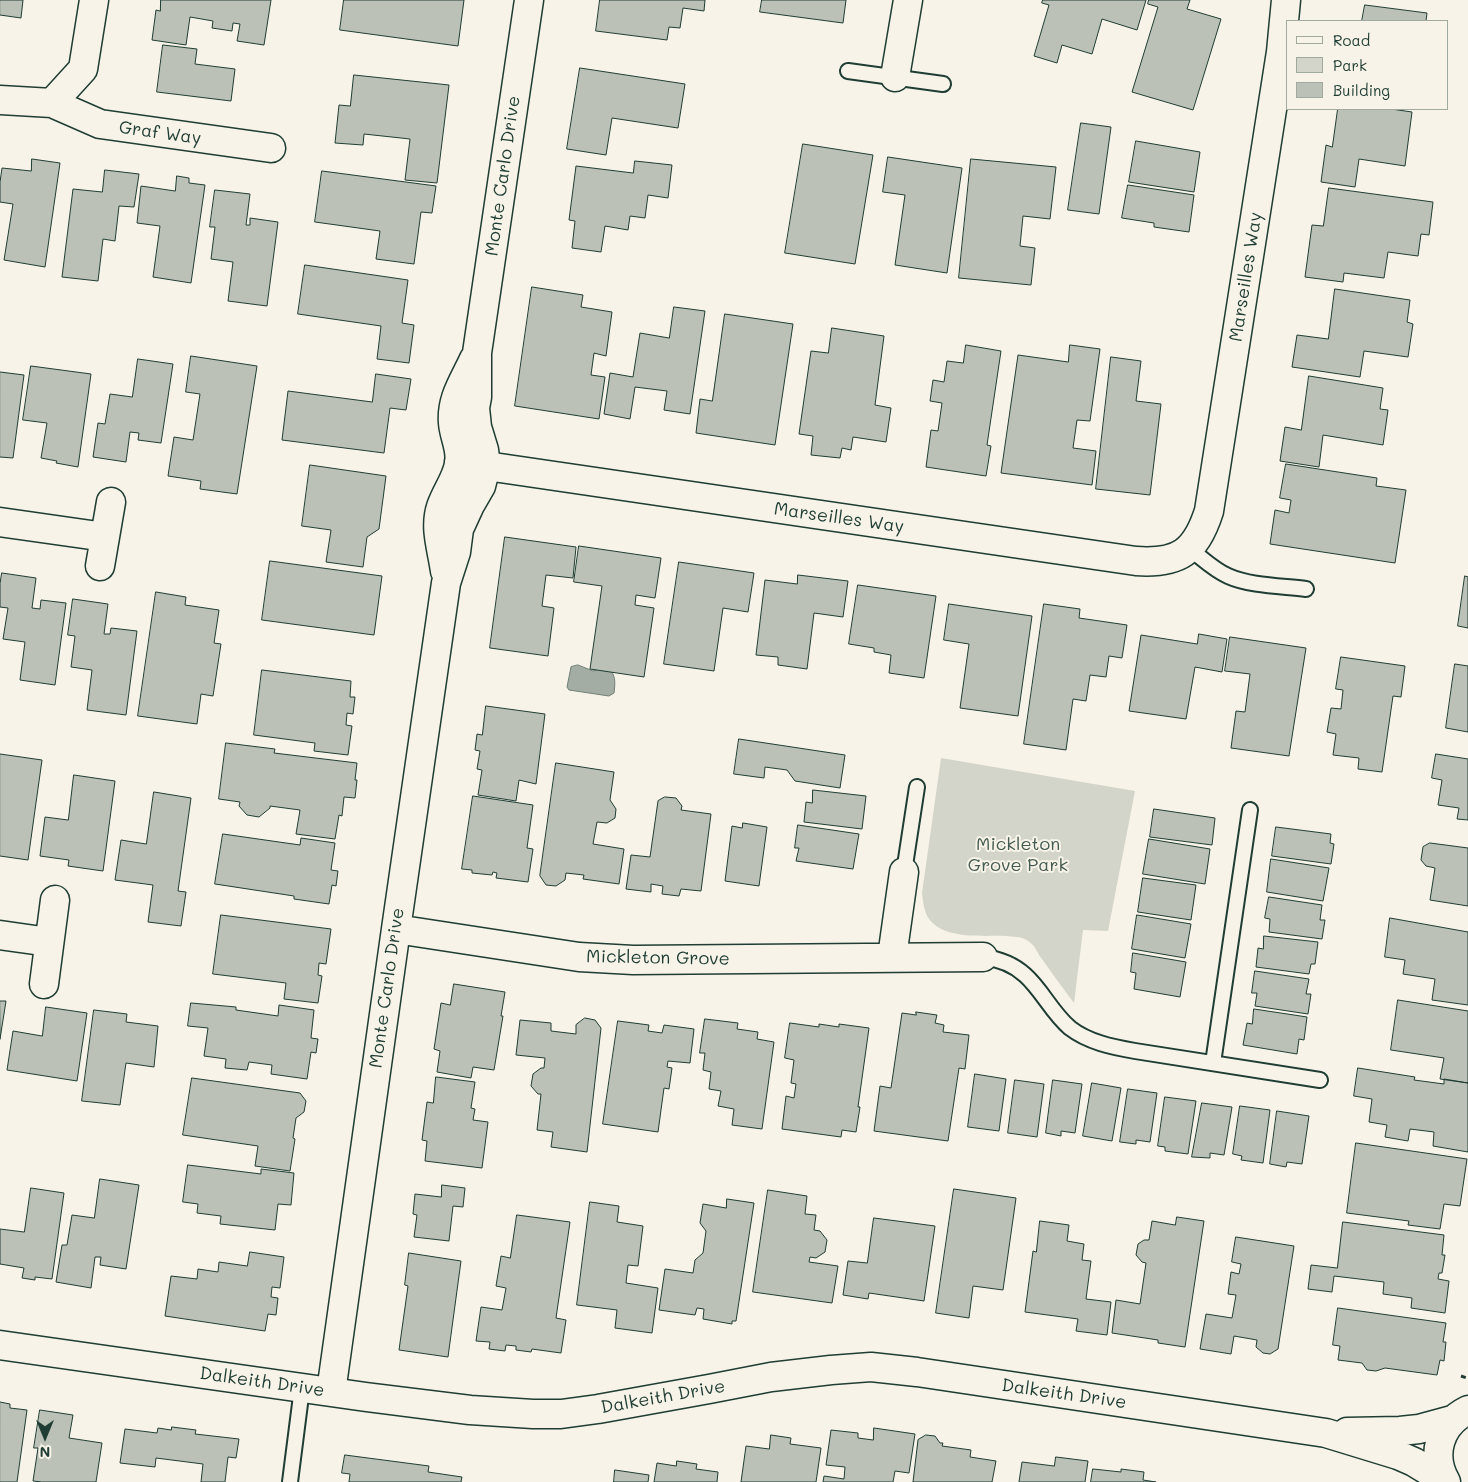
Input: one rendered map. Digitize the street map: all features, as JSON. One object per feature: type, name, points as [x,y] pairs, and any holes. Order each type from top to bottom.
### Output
[{"type":"street","points":[[52,104],[83,69],[94,0]]},
{"type":"street","name":"Monte Carlo Drive","points":[[331,1392],[446,583],[456,552],[459,529],[481,486],[473,464],[485,457],[475,408],[477,397],[477,353],[529,0]]},
{"type":"street","points":[[895,77],[908,0]]},
{"type":"street","name":"Marseilles Way","points":[[473,464],[1136,561],[1171,560],[1190,548],[1204,528],[1209,511],[1281,52],[1286,0]]},
{"type":"street","name":"Graf Way","points":[[0,100],[52,104],[100,124],[271,148]]},
{"type":"street","points":[[100,566],[111,502]]},
{"type":"street","points":[[0,522],[106,537]]},
{"type":"street","points":[[892,957],[904,872]]},
{"type":"street","points":[[44,984],[55,900]]},
{"type":"street","name":"Mickleton Grove","points":[[396,929],[579,957],[605,959],[984,957]]},
{"type":"street","points":[[0,935],[49,942]]},
{"type":"street","name":"Dalkeith Drive","points":[[0,1345],[470,1410],[561,1414],[709,1390],[771,1377],[871,1367],[1326,1433],[1398,1455],[1414,1462],[1446,1482]]},
{"type":"street","points":[[1446,1482],[1440,1470],[1438,1451],[1444,1433],[1463,1412]]},
{"type":"street","name":"Dalkeith Drive","points":[[1326,1433],[1400,1432],[1419,1429],[1463,1412]]},
{"type":"lane","points":[[848,71],[943,84]]},
{"type":"lane","points":[[1190,548],[1205,561],[1228,576],[1252,582],[1306,589]]},
{"type":"lane","points":[[904,872],[917,787]]},
{"type":"lane","points":[[1213,1063],[1250,810]]},
{"type":"lane","points":[[984,957],[998,959],[1010,964],[1025,975],[1058,1016],[1071,1028],[1113,1047],[1320,1080]]},
{"type":"lane","points":[[290,1482],[302,1388]]},
{"type":"path","points":[[1461,1376],[1468,1378]]},
{"type":"green space","name":"Mickleton Grove Park","points":[[941,758],[1135,791],[1108,931],[1083,930],[1074,1003],[1034,947],[1026,939],[954,933],[936,926],[927,916],[922,893]]},
{"type":"shaded area","points":[[578,665],[593,671],[600,669],[611,671],[615,684],[614,693],[609,696],[569,690],[567,687],[571,667]]},
{"type":"building","points":[[0,0],[23,0],[21,18],[0,15]]},
{"type":"building","points":[[161,0],[271,0],[264,45],[237,41],[240,24],[233,23],[232,31],[212,28],[213,21],[190,17],[186,45],[152,40],[156,10],[160,11]]},
{"type":"building","points":[[344,0],[464,0],[458,46],[340,30]]},
{"type":"building","points":[[600,0],[705,0],[704,11],[683,8],[680,28],[669,27],[667,40],[596,31]]},
{"type":"building","points":[[762,0],[846,0],[843,23],[760,12]]},
{"type":"building","points":[[1043,0],[1146,0],[1137,30],[1102,19],[1092,54],[1062,45],[1057,63],[1034,56],[1049,5],[1042,3]]},
{"type":"building","points":[[1149,0],[1190,0],[1187,9],[1221,19],[1193,110],[1132,92],[1158,7],[1148,4]]},
{"type":"building","points":[[1365,5],[1427,13],[1426,20],[1362,20]]},
{"type":"building","points":[[163,45],[197,49],[195,64],[235,69],[231,101],[157,92]]},
{"type":"building","points":[[580,68],[685,84],[678,128],[612,118],[606,155],[567,149]]},
{"type":"building","points":[[354,75],[449,85],[437,183],[405,180],[410,139],[364,134],[363,145],[335,143],[339,105],[350,106]]},
{"type":"building","points":[[1338,110],[1398,110],[1412,112],[1405,166],[1359,159],[1355,187],[1321,182],[1326,145],[1332,147]]},
{"type":"building","points":[[1081,123],[1111,127],[1099,214],[1068,210]]},
{"type":"building","points":[[1136,141],[1200,152],[1194,192],[1129,182]]},
{"type":"building","points":[[803,144],[873,155],[855,264],[785,253]]},
{"type":"building","points":[[888,157],[962,168],[947,273],[895,265],[905,195],[883,192]]},
{"type":"building","points":[[32,159],[60,163],[45,267],[4,260],[13,204],[0,202],[2,168],[31,171]]},
{"type":"building","points":[[971,159],[1056,167],[1050,219],[1023,216],[1020,246],[1035,248],[1031,285],[959,278]]},
{"type":"building","points":[[635,161],[672,165],[668,198],[648,195],[645,218],[630,216],[628,230],[605,226],[601,252],[572,248],[575,221],[569,220],[576,166],[633,173]]},
{"type":"building","points":[[105,170],[139,174],[134,207],[119,206],[115,241],[103,239],[98,281],[62,277],[73,189],[102,192]]},
{"type":"building","points":[[322,171],[436,186],[432,213],[421,212],[414,264],[376,259],[380,231],[315,222]]},
{"type":"building","points":[[177,176],[189,178],[189,183],[205,185],[191,283],[153,277],[160,226],[137,223],[141,186],[175,191]]},
{"type":"building","points":[[1128,185],[1194,195],[1189,232],[1154,227],[1154,223],[1122,218]]},
{"type":"building","points":[[1329,188],[1433,202],[1429,235],[1421,234],[1418,256],[1388,252],[1384,278],[1344,273],[1343,282],[1305,277],[1312,225],[1323,226]]},
{"type":"building","points":[[215,190],[250,194],[246,225],[250,225],[250,218],[278,222],[267,306],[228,301],[233,262],[211,259],[215,227],[210,227]]},
{"type":"building","points":[[305,265],[408,280],[402,323],[414,325],[409,363],[377,359],[381,326],[298,314]]},
{"type":"building","points":[[532,287],[583,295],[581,307],[612,312],[606,356],[594,353],[591,375],[605,377],[599,419],[515,406]]},
{"type":"building","points":[[1335,289],[1410,300],[1407,322],[1413,324],[1408,357],[1364,351],[1360,377],[1292,367],[1297,335],[1328,339]]},
{"type":"building","points":[[674,307],[705,311],[690,414],[664,410],[667,391],[635,387],[630,419],[604,414],[610,373],[633,377],[640,333],[669,338]]},
{"type":"building","points":[[725,314],[793,324],[775,445],[696,433],[700,399],[712,401]]},
{"type":"building","points":[[832,328],[884,336],[875,405],[891,408],[886,442],[853,437],[851,450],[842,448],[840,458],[811,455],[813,436],[799,434],[811,351],[828,353]]},
{"type":"building","points":[[966,345],[1001,351],[987,445],[991,446],[986,476],[926,467],[931,430],[938,431],[942,403],[930,401],[933,380],[944,382],[947,361],[963,363]]},
{"type":"building","points":[[1070,345],[1100,349],[1090,421],[1077,420],[1073,448],[1096,451],[1092,485],[1001,473],[1018,355],[1068,362]]},
{"type":"building","points":[[191,356],[257,366],[237,494],[200,489],[201,481],[168,476],[174,437],[193,440],[200,394],[186,392]]},
{"type":"building","points":[[1111,357],[1141,361],[1136,401],[1161,404],[1150,495],[1096,489]]},
{"type":"building","points":[[138,359],[173,364],[161,443],[138,440],[139,433],[130,432],[126,462],[93,457],[98,423],[105,424],[110,394],[132,397]]},
{"type":"building","points":[[31,366],[91,374],[78,467],[41,458],[47,423],[23,420]]},
{"type":"building","points":[[0,372],[24,375],[13,458],[0,457]]},
{"type":"building","points":[[376,374],[411,379],[406,410],[390,408],[384,453],[282,440],[288,391],[372,402]]},
{"type":"building","points":[[1309,376],[1383,388],[1380,409],[1388,410],[1383,445],[1323,435],[1319,467],[1280,461],[1285,427],[1301,430]]},
{"type":"building","points":[[1286,464],[1377,478],[1376,486],[1406,490],[1395,563],[1270,544],[1275,510],[1289,513],[1291,500],[1280,498]]},
{"type":"building","points":[[310,465],[386,476],[379,529],[367,537],[363,567],[326,562],[331,530],[302,526]]},
{"type":"building","points":[[505,537],[576,547],[573,578],[546,575],[542,606],[554,608],[548,656],[490,648]]},
{"type":"building","points":[[579,546],[661,558],[655,598],[636,595],[635,605],[654,608],[644,677],[590,669],[602,586],[574,582]]},
{"type":"building","points":[[270,561],[382,576],[374,635],[262,620]]},
{"type":"building","points":[[679,562],[754,573],[748,612],[723,608],[714,671],[664,664]]},
{"type":"building","points":[[2,573],[36,578],[32,608],[40,609],[41,600],[66,603],[55,685],[20,680],[25,642],[3,639],[8,608],[0,607]]},
{"type":"building","points":[[798,575],[848,581],[843,617],[814,613],[807,669],[778,665],[778,657],[756,655],[765,580],[797,584]]},
{"type":"building","points":[[1465,576],[1468,577],[1468,628],[1458,626]]},
{"type":"building","points":[[858,585],[936,596],[924,678],[889,673],[891,655],[874,652],[874,648],[849,644]]},
{"type":"building","points":[[156,592],[186,597],[185,605],[219,610],[214,643],[221,644],[213,696],[201,694],[197,724],[138,716]]},
{"type":"building","points":[[73,599],[108,604],[104,634],[110,634],[111,628],[137,631],[126,715],[87,710],[92,670],[71,667],[75,636],[68,635]]},
{"type":"building","points":[[949,604],[1032,616],[1018,716],[960,708],[969,644],[944,640]]},
{"type":"building","points":[[1044,604],[1080,609],[1079,618],[1127,625],[1122,658],[1109,656],[1106,677],[1090,675],[1086,701],[1073,699],[1066,750],[1024,744]]},
{"type":"building","points":[[1199,634],[1227,639],[1222,672],[1195,667],[1186,719],[1129,711],[1141,635],[1197,644]]},
{"type":"building","points":[[1230,637],[1306,648],[1289,756],[1231,748],[1236,711],[1245,712],[1250,674],[1225,671]]},
{"type":"building","points":[[1341,657],[1405,666],[1401,697],[1393,696],[1382,772],[1358,769],[1359,758],[1333,755],[1336,734],[1327,732],[1331,708],[1341,709],[1343,690],[1336,689]]},
{"type":"building","points":[[1455,664],[1468,666],[1468,732],[1446,728]]},
{"type":"building","points":[[262,670],[351,681],[350,697],[355,697],[353,714],[347,713],[346,725],[352,726],[348,755],[314,751],[315,743],[254,735]]},
{"type":"building","points":[[486,706],[545,714],[536,784],[519,780],[516,801],[478,795],[482,770],[477,769],[480,751],[475,750],[477,734],[482,735]]},
{"type":"building","points":[[739,739],[845,755],[840,788],[795,781],[787,770],[765,767],[764,778],[734,774]]},
{"type":"building","points":[[226,743],[275,749],[274,753],[357,763],[355,798],[344,797],[342,816],[339,815],[335,839],[296,834],[300,810],[270,806],[259,817],[247,815],[239,806],[240,802],[219,799]]},
{"type":"building","points":[[0,754],[42,760],[28,860],[0,856]]},
{"type":"building","points":[[1436,754],[1468,759],[1468,820],[1457,819],[1459,808],[1438,805],[1442,780],[1432,778]]},
{"type":"building","points":[[556,763],[614,772],[610,800],[616,809],[615,818],[607,823],[597,822],[593,844],[624,849],[619,884],[583,879],[584,875],[566,873],[565,880],[556,886],[546,885],[540,876]]},
{"type":"building","points":[[74,775],[115,781],[103,871],[68,866],[69,860],[40,856],[45,817],[68,820]]},
{"type":"building","points":[[813,790],[866,796],[862,829],[804,822],[806,802],[812,803]]},
{"type":"building","points":[[154,792],[191,798],[178,891],[186,892],[181,926],[148,922],[153,885],[115,880],[121,840],[146,844]]},
{"type":"building","points":[[473,796],[533,805],[527,848],[533,849],[528,882],[496,878],[497,873],[493,872],[492,875],[472,873],[472,870],[462,869]]},
{"type":"building","points":[[665,797],[676,798],[682,806],[681,810],[711,814],[701,891],[681,889],[679,896],[662,894],[663,886],[651,884],[651,892],[626,889],[631,855],[650,857],[658,801]]},
{"type":"building","points":[[1154,809],[1215,818],[1212,845],[1150,837]]},
{"type":"building","points":[[743,823],[767,827],[759,886],[725,881],[732,826],[742,828]]},
{"type":"building","points":[[798,825],[859,834],[853,869],[796,861],[799,848],[795,848]]},
{"type":"building","points":[[1276,827],[1331,834],[1330,843],[1334,844],[1331,864],[1272,856]]},
{"type":"building","points":[[223,834],[300,845],[301,838],[335,843],[331,870],[338,871],[336,886],[332,885],[329,904],[294,899],[294,896],[215,884]]},
{"type":"building","points":[[1149,839],[1210,849],[1205,884],[1143,874]]},
{"type":"building","points":[[1430,843],[1468,848],[1468,906],[1430,900],[1435,868],[1426,866],[1421,860],[1423,847]]},
{"type":"building","points":[[1271,859],[1329,868],[1323,901],[1267,892]]},
{"type":"building","points":[[1143,878],[1196,885],[1191,920],[1138,912]]},
{"type":"building","points":[[1269,897],[1322,905],[1320,920],[1325,920],[1322,939],[1269,932],[1270,919],[1265,918]]},
{"type":"building","points":[[221,915],[331,929],[326,964],[319,963],[318,975],[322,976],[318,1003],[284,999],[286,983],[213,974]]},
{"type":"building","points":[[1137,915],[1191,924],[1185,958],[1132,949]]},
{"type":"building","points":[[1390,918],[1468,932],[1468,1005],[1432,1000],[1435,979],[1403,974],[1405,960],[1385,957]]},
{"type":"building","points":[[1264,936],[1318,942],[1315,964],[1311,964],[1309,974],[1256,967],[1258,948],[1263,949]]},
{"type":"building","points":[[1133,953],[1186,962],[1180,997],[1134,989],[1136,973],[1131,972]]},
{"type":"building","points":[[1255,971],[1309,979],[1306,994],[1311,994],[1308,1014],[1255,1006],[1257,993],[1252,993]]},
{"type":"building","points":[[454,984],[505,992],[494,1070],[473,1067],[471,1078],[437,1072],[440,1051],[434,1049],[441,1003],[450,1005]]},
{"type":"building","points":[[1398,1000],[1468,1011],[1468,1083],[1440,1079],[1444,1058],[1391,1050]]},
{"type":"building","points":[[0,1001],[6,1001],[0,1039]]},
{"type":"building","points":[[191,1003],[236,1007],[236,1010],[278,1016],[279,1005],[314,1010],[311,1038],[318,1039],[316,1053],[311,1052],[307,1079],[271,1074],[272,1065],[249,1062],[247,1070],[225,1068],[226,1059],[204,1056],[208,1028],[188,1026]]},
{"type":"building","points":[[46,1007],[87,1013],[77,1081],[7,1070],[13,1031],[42,1036]]},
{"type":"building","points":[[1254,1009],[1307,1017],[1304,1040],[1299,1039],[1297,1054],[1243,1045],[1247,1023],[1252,1024]]},
{"type":"building","points":[[94,1010],[127,1014],[126,1022],[158,1026],[154,1067],[126,1063],[120,1105],[82,1101]]},
{"type":"building","points":[[916,1012],[937,1015],[935,1023],[944,1025],[943,1032],[969,1035],[965,1069],[959,1068],[948,1141],[874,1131],[880,1086],[891,1088],[902,1013],[916,1015]]},
{"type":"building","points":[[585,1018],[595,1020],[601,1028],[587,1152],[551,1147],[553,1132],[537,1130],[541,1094],[538,1094],[531,1086],[533,1074],[544,1068],[545,1058],[516,1055],[520,1020],[551,1023],[551,1031],[576,1034],[576,1025]]},
{"type":"building","points":[[705,1019],[738,1023],[737,1029],[758,1032],[757,1039],[774,1042],[762,1129],[732,1125],[734,1109],[718,1106],[721,1091],[709,1089],[711,1072],[703,1070],[705,1053],[700,1053]]},
{"type":"building","points":[[618,1021],[649,1025],[648,1031],[662,1033],[664,1025],[694,1029],[690,1063],[668,1061],[667,1067],[672,1068],[669,1089],[664,1088],[658,1132],[603,1124]]},
{"type":"building","points":[[790,1023],[819,1027],[819,1024],[839,1027],[839,1024],[869,1028],[856,1132],[842,1130],[841,1137],[782,1129],[786,1096],[794,1098],[796,1084],[791,1083],[794,1060],[785,1058]]},
{"type":"building","points":[[1358,1068],[1415,1077],[1414,1080],[1444,1084],[1444,1079],[1468,1083],[1468,1152],[1433,1146],[1434,1132],[1410,1129],[1408,1141],[1385,1137],[1387,1125],[1369,1122],[1372,1099],[1354,1096]]},
{"type":"building","points":[[975,1074],[1006,1079],[999,1131],[968,1127]]},
{"type":"building","points":[[436,1077],[475,1082],[471,1108],[475,1109],[473,1120],[488,1122],[482,1168],[425,1161],[427,1141],[422,1140],[427,1102],[433,1103]]},
{"type":"building","points":[[192,1078],[300,1093],[306,1101],[304,1112],[296,1118],[290,1171],[255,1166],[258,1146],[183,1135]]},
{"type":"building","points":[[1015,1080],[1044,1084],[1037,1137],[1008,1133]]},
{"type":"building","points":[[1053,1080],[1082,1084],[1075,1133],[1061,1131],[1061,1136],[1046,1133]]},
{"type":"building","points":[[1092,1083],[1121,1088],[1112,1141],[1083,1136]]},
{"type":"building","points":[[1128,1089],[1157,1093],[1150,1142],[1136,1140],[1136,1144],[1120,1142]]},
{"type":"building","points":[[1165,1097],[1196,1101],[1188,1154],[1165,1151],[1165,1147],[1158,1146]]},
{"type":"building","points":[[1202,1103],[1232,1107],[1224,1155],[1210,1153],[1210,1158],[1192,1157]]},
{"type":"building","points":[[1240,1106],[1270,1110],[1263,1163],[1241,1160],[1242,1156],[1233,1154]]},
{"type":"building","points":[[1277,1111],[1309,1116],[1302,1164],[1287,1162],[1286,1167],[1270,1164]]},
{"type":"building","points":[[1356,1143],[1467,1159],[1460,1206],[1444,1204],[1440,1229],[1408,1225],[1409,1221],[1347,1213]]},
{"type":"building","points":[[188,1165],[261,1174],[261,1169],[294,1173],[291,1205],[278,1204],[275,1230],[220,1224],[221,1216],[197,1213],[198,1204],[183,1202]]},
{"type":"building","points":[[100,1179],[139,1185],[126,1269],[100,1265],[101,1257],[95,1257],[91,1288],[56,1282],[62,1245],[67,1245],[72,1215],[94,1218]]},
{"type":"building","points":[[442,1185],[465,1188],[463,1207],[453,1206],[449,1241],[414,1237],[417,1215],[413,1214],[415,1194],[441,1197]]},
{"type":"building","points":[[31,1188],[64,1193],[52,1279],[35,1277],[35,1280],[22,1278],[24,1268],[0,1264],[0,1229],[24,1232]]},
{"type":"building","points":[[954,1189],[1016,1198],[1003,1290],[973,1286],[969,1318],[936,1313]]},
{"type":"building","points":[[768,1190],[807,1196],[805,1214],[816,1215],[814,1230],[820,1231],[827,1240],[825,1252],[816,1258],[810,1257],[809,1262],[838,1266],[832,1303],[753,1292]]},
{"type":"building","points":[[727,1199],[754,1203],[736,1321],[732,1321],[732,1324],[703,1319],[704,1309],[697,1308],[695,1315],[659,1310],[665,1269],[693,1273],[695,1260],[703,1253],[706,1231],[700,1223],[703,1204],[726,1208]]},
{"type":"building","points":[[590,1202],[619,1206],[617,1222],[643,1226],[638,1266],[628,1265],[626,1283],[658,1288],[652,1333],[615,1328],[617,1310],[577,1305]]},
{"type":"building","points":[[517,1215],[570,1222],[556,1318],[566,1320],[561,1353],[532,1349],[531,1352],[516,1350],[516,1346],[506,1345],[505,1351],[489,1349],[490,1342],[476,1341],[481,1307],[502,1310],[506,1288],[496,1286],[501,1256],[510,1258]]},
{"type":"building","points":[[1177,1217],[1204,1221],[1185,1347],[1158,1343],[1158,1340],[1112,1333],[1116,1300],[1140,1304],[1146,1263],[1142,1262],[1136,1255],[1138,1244],[1144,1240],[1149,1240],[1152,1221],[1175,1225]]},
{"type":"building","points":[[874,1218],[935,1226],[924,1301],[869,1293],[868,1299],[843,1295],[848,1261],[867,1263]]},
{"type":"building","points":[[1040,1221],[1069,1225],[1067,1241],[1084,1244],[1082,1260],[1091,1261],[1086,1299],[1111,1302],[1107,1335],[1076,1331],[1078,1319],[1025,1312],[1033,1251],[1036,1252]]},
{"type":"building","points":[[1343,1222],[1444,1235],[1442,1255],[1445,1255],[1442,1273],[1439,1273],[1438,1279],[1449,1281],[1445,1313],[1411,1308],[1412,1298],[1383,1294],[1384,1282],[1334,1276],[1332,1292],[1308,1289],[1311,1265],[1337,1268]]},
{"type":"building","points":[[1236,1237],[1294,1246],[1278,1349],[1270,1354],[1263,1353],[1256,1347],[1257,1340],[1234,1336],[1231,1354],[1200,1349],[1206,1314],[1232,1318],[1236,1295],[1228,1294],[1231,1272],[1239,1274],[1241,1264],[1232,1262]]},
{"type":"building","points":[[250,1252],[284,1257],[280,1288],[272,1287],[271,1297],[278,1298],[276,1315],[268,1314],[265,1331],[165,1316],[171,1276],[197,1279],[198,1269],[218,1272],[219,1262],[247,1266]]},
{"type":"building","points":[[409,1253],[461,1261],[448,1357],[399,1350],[408,1286],[405,1285]]},
{"type":"building","points":[[1338,1308],[1446,1323],[1443,1342],[1446,1342],[1444,1361],[1440,1360],[1437,1375],[1385,1368],[1376,1371],[1367,1370],[1362,1363],[1338,1360],[1340,1346],[1333,1345]]},
{"type":"building","points":[[0,1402],[10,1404],[10,1408],[27,1410],[17,1482],[0,1482]]},
{"type":"building","points":[[40,1410],[73,1415],[69,1438],[102,1443],[96,1482],[33,1481],[38,1448],[34,1448]]},
{"type":"building","points":[[172,1427],[196,1430],[195,1434],[239,1439],[236,1458],[228,1457],[225,1482],[201,1482],[203,1464],[156,1458],[155,1467],[120,1463],[125,1429],[157,1433],[158,1428],[171,1430]]},
{"type":"building","points":[[874,1428],[915,1434],[909,1473],[895,1471],[893,1482],[823,1482],[824,1476],[844,1479],[845,1467],[826,1465],[831,1430],[858,1433],[858,1438],[873,1440]]},
{"type":"building","points":[[771,1435],[791,1438],[790,1444],[821,1448],[816,1482],[741,1482],[746,1446],[769,1449]]},
{"type":"building","points":[[926,1435],[935,1436],[940,1443],[943,1443],[942,1446],[971,1450],[970,1457],[996,1461],[992,1482],[913,1482],[918,1440]]},
{"type":"building","points":[[345,1455],[429,1466],[428,1472],[462,1477],[461,1482],[349,1482],[350,1474],[342,1473]]},
{"type":"building","points":[[1056,1457],[1088,1461],[1085,1482],[1019,1482],[1022,1462],[1054,1466]]},
{"type":"building","points":[[677,1461],[697,1464],[696,1469],[718,1472],[717,1482],[654,1482],[657,1463],[676,1466]]},
{"type":"building","points":[[1093,1469],[1121,1472],[1121,1469],[1144,1472],[1143,1480],[1156,1482],[1091,1482]]},
{"type":"building","points":[[615,1470],[649,1475],[648,1482],[614,1482]]}]
